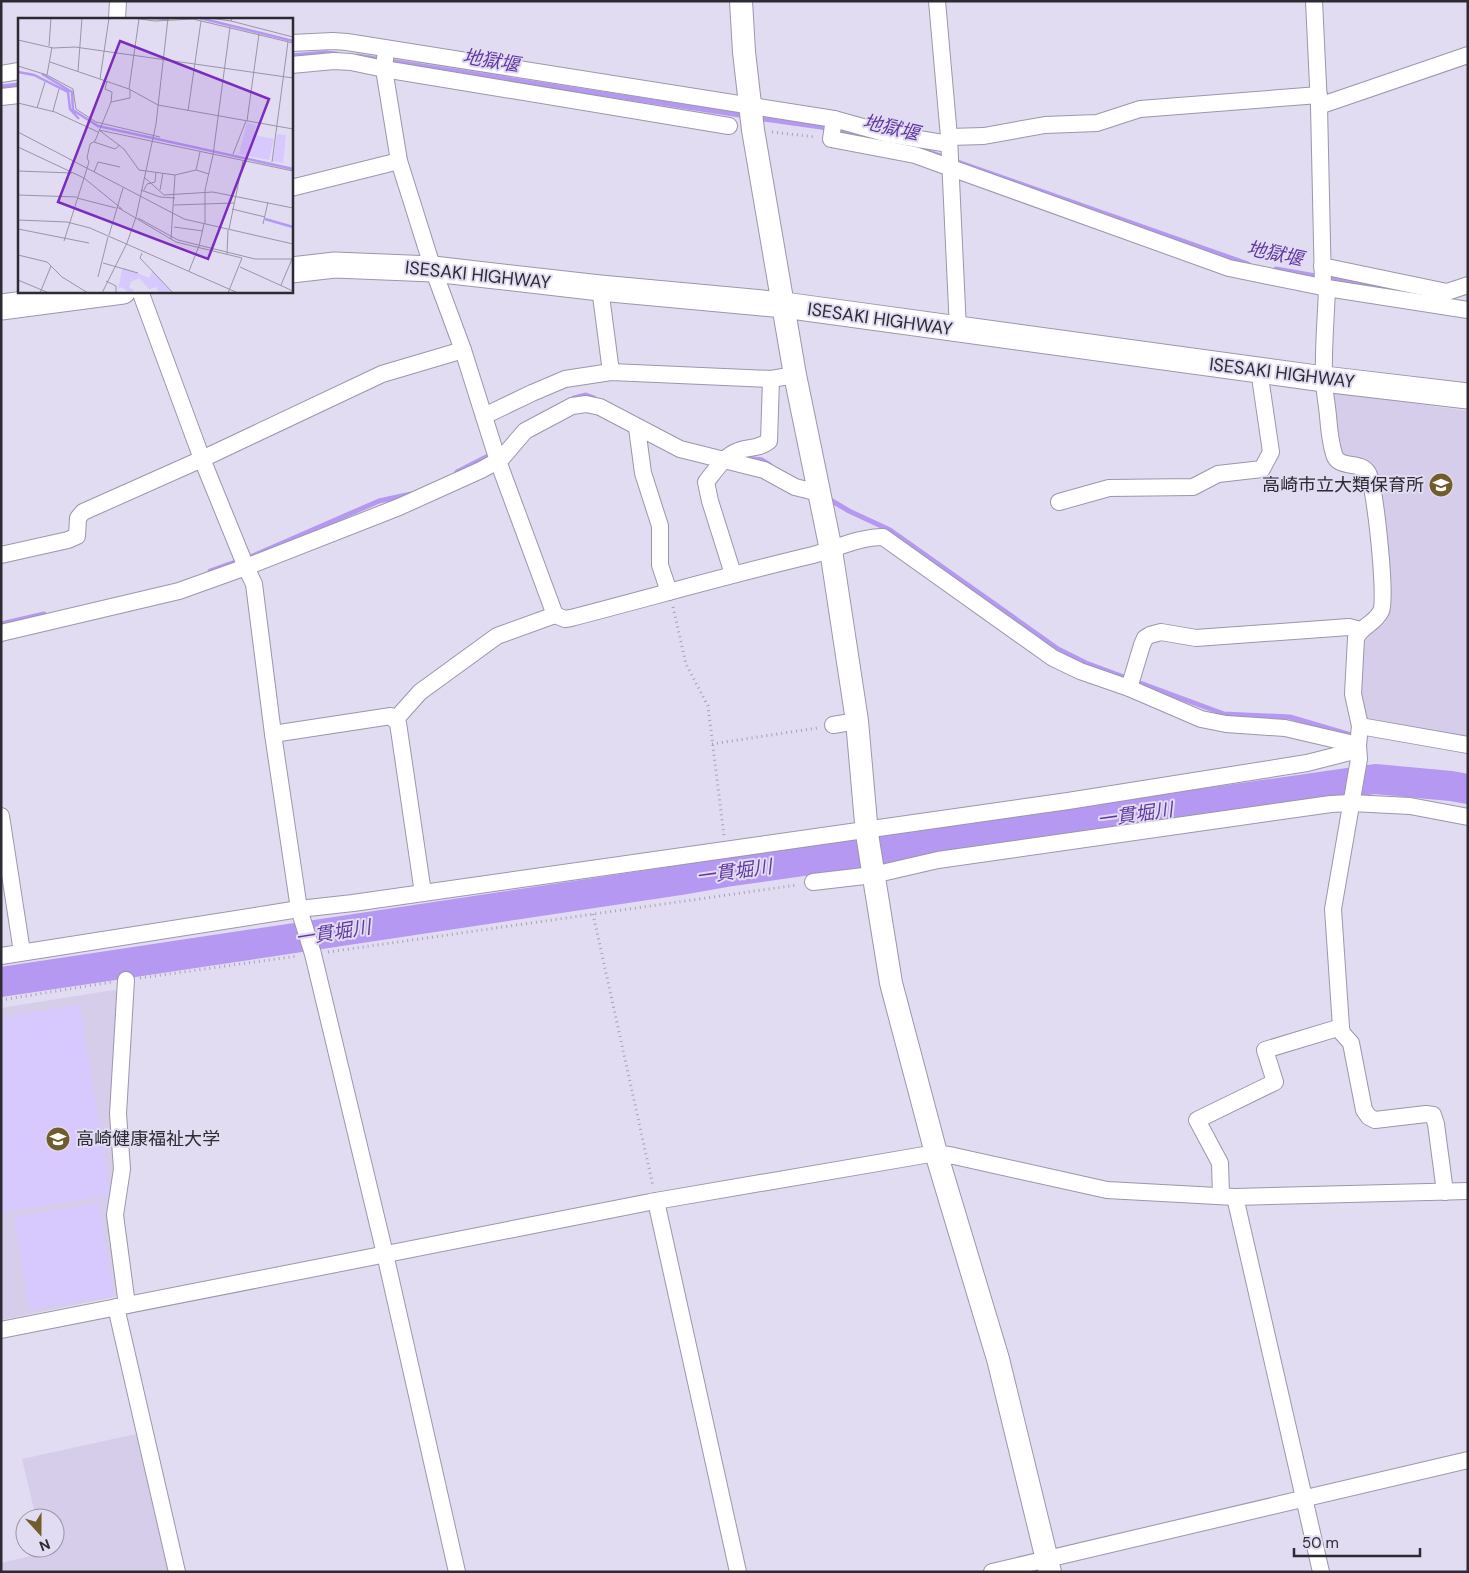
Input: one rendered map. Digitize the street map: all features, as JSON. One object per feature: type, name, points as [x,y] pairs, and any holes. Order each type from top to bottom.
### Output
[{"type":"main road","name":"ISESAKI HIGHWAY","points":[[292,270],[335,265],[433,269],[600,288],[784,305],[1324,379],[1468,396]]},
{"type":"main road","points":[[1,307],[115,292]]},
{"type":"street","points":[[117,18],[118,1]]},
{"type":"street","points":[[741,1],[744,52],[753,130],[795,375],[831,550],[857,721],[867,832],[891,983],[936,1153],[998,1359],[1049,1565]]},
{"type":"street","points":[[937,1],[949,140],[958,330]]},
{"type":"street","points":[[1314,1],[1319,101],[1322,266],[1325,287],[1324,379],[1331,444],[1334,457],[1342,463],[1362,467],[1368,472],[1384,600],[1378,618],[1374,623],[1360,630],[1356,638],[1352,694],[1360,726],[1358,751],[1352,800],[1333,909],[1340,1027],[1342,1034],[1351,1043],[1364,1110],[1369,1118],[1375,1120],[1426,1114],[1433,1115],[1436,1124],[1445,1192]]},
{"type":"street","points":[[292,43],[333,41],[751,105],[834,119],[888,134],[949,140],[1046,126],[1097,123],[1140,109],[1319,101],[1468,55]]},
{"type":"street","points":[[386,49],[384,69],[398,161],[433,269],[463,350],[498,460],[555,615]]},
{"type":"street","points":[[292,65],[334,61],[351,62],[729,126]]},
{"type":"street","points":[[1,74],[18,71]]},
{"type":"street","points":[[1,97],[18,95]]},
{"type":"street","points":[[834,119],[831,139],[915,155],[1229,268],[1325,287],[1468,310]]},
{"type":"street","points":[[292,188],[398,161]]},
{"type":"street","points":[[1322,266],[1447,292],[1468,285]]},
{"type":"street","points":[[600,288],[611,372]]},
{"type":"street","points":[[140,292],[202,459],[254,584],[273,734],[300,912],[312,952],[385,1254],[457,1572]]},
{"type":"street","points":[[1,554],[68,540],[77,536],[78,518],[83,512],[202,459],[382,374],[463,350]]},
{"type":"street","points":[[1059,502],[1109,488],[1193,487],[1218,474],[1262,469],[1271,452],[1259,370]]},
{"type":"street","points":[[484,416],[532,393],[565,380],[611,372],[771,379],[795,375]]},
{"type":"street","points":[[734,574],[710,501],[706,482],[724,460],[738,451],[760,447],[769,441],[771,379]]},
{"type":"street","points":[[1,633],[161,596],[246,567],[399,507],[502,459],[525,430],[572,406],[586,404],[600,407],[680,449],[764,470],[795,487],[819,493]]},
{"type":"street","points":[[637,428],[643,473],[660,526],[660,565],[669,592]]},
{"type":"street","points":[[394,720],[420,692],[497,636],[555,615],[565,619],[571,618],[831,550],[872,537],[883,537],[1053,658],[1080,671],[1130,688],[1201,719],[1226,724],[1285,728],[1358,751]]},
{"type":"street","points":[[1130,688],[1145,638],[1161,632],[1196,638],[1349,627],[1360,630]]},
{"type":"street","points":[[273,734],[391,716],[398,723],[423,893]]},
{"type":"street","points":[[833,725],[857,721]]},
{"type":"street","points":[[1360,726],[1468,745]]},
{"type":"street","points":[[1,956],[726,849],[867,832],[1068,802],[1298,765],[1358,751]]},
{"type":"street","points":[[813,882],[873,873],[938,860],[1352,800],[1410,806],[1468,817]]},
{"type":"street","points":[[1,816],[22,952]]},
{"type":"street","points":[[126,980],[118,1114],[122,1169],[115,1215],[122,1306],[177,1572]]},
{"type":"street","points":[[1321,1572],[1305,1498],[1220,1163],[1197,1120],[1275,1082],[1265,1050],[1340,1027]]},
{"type":"street","points":[[1,1330],[656,1201],[936,1153],[1107,1190],[1228,1197],[1468,1191]]},
{"type":"street","points":[[656,1201],[738,1572]]},
{"type":"street","points":[[992,1572],[1049,1565],[1305,1498],[1468,1460]]},
{"type":"path","points":[[753,130],[831,139]]},
{"type":"path","points":[[669,592],[686,664],[708,706],[726,849]]},
{"type":"path","points":[[712,744],[833,725]]},
{"type":"path","points":[[1,1000],[312,952],[813,882]]},
{"type":"path","points":[[593,914],[656,1201]]},
{"type":"shaded area","points":[[1335,392],[1468,411],[1468,738],[1365,720],[1359,706],[1360,652],[1365,634],[1386,622],[1389,614],[1385,553],[1374,467],[1338,453],[1331,394]]},
{"type":"shaded area","name":"高崎健康福祉大学","points":[[120,989],[119,1296],[1,1320],[1,1008]]},
{"type":"shaded area","points":[[80,1005],[111,1195],[1,1213],[1,1017]]},
{"type":"shaded area","points":[[99,1203],[114,1296],[29,1310],[14,1217]]},
{"type":"shaded area","points":[[136,1434],[168,1572],[1,1572],[1,1563],[22,1558],[65,1558],[65,1508],[34,1508],[22,1459]]},
{"type":"waterway","name":"地獄堰","points":[[292,56],[336,54]]},
{"type":"waterway","name":"地獄堰","points":[[357,56],[746,116]]},
{"type":"waterway","name":"地獄堰","points":[[1,87],[18,85]]},
{"type":"waterway","name":"地獄堰","points":[[757,118],[821,127],[869,137]]},
{"type":"waterway","name":"地獄堰","points":[[912,146],[1248,264]]},
{"type":"waterway","name":"地獄堰","points":[[1276,269],[1406,292]]},
{"type":"waterway","points":[[574,398],[586,395],[594,398]]},
{"type":"waterway","points":[[457,472],[494,453]]},
{"type":"waterway","points":[[747,458],[762,460],[770,465]]},
{"type":"waterway","points":[[210,571],[255,555],[379,501],[411,494]]},
{"type":"waterway","points":[[827,498],[849,511],[890,530],[1058,649],[1086,663],[1224,714],[1290,717],[1351,735]]},
{"type":"waterway","points":[[1,624],[44,614]]},
{"type":"waterway","name":"一貫堀川","points":[[1,982],[726,872],[1375,779],[1468,789]]},
{"type":"place","name":"高崎市立大類保育所","points":[[1441,485]]},
{"type":"place","name":"高崎健康福祉大学","points":[[58,1139]]}]
